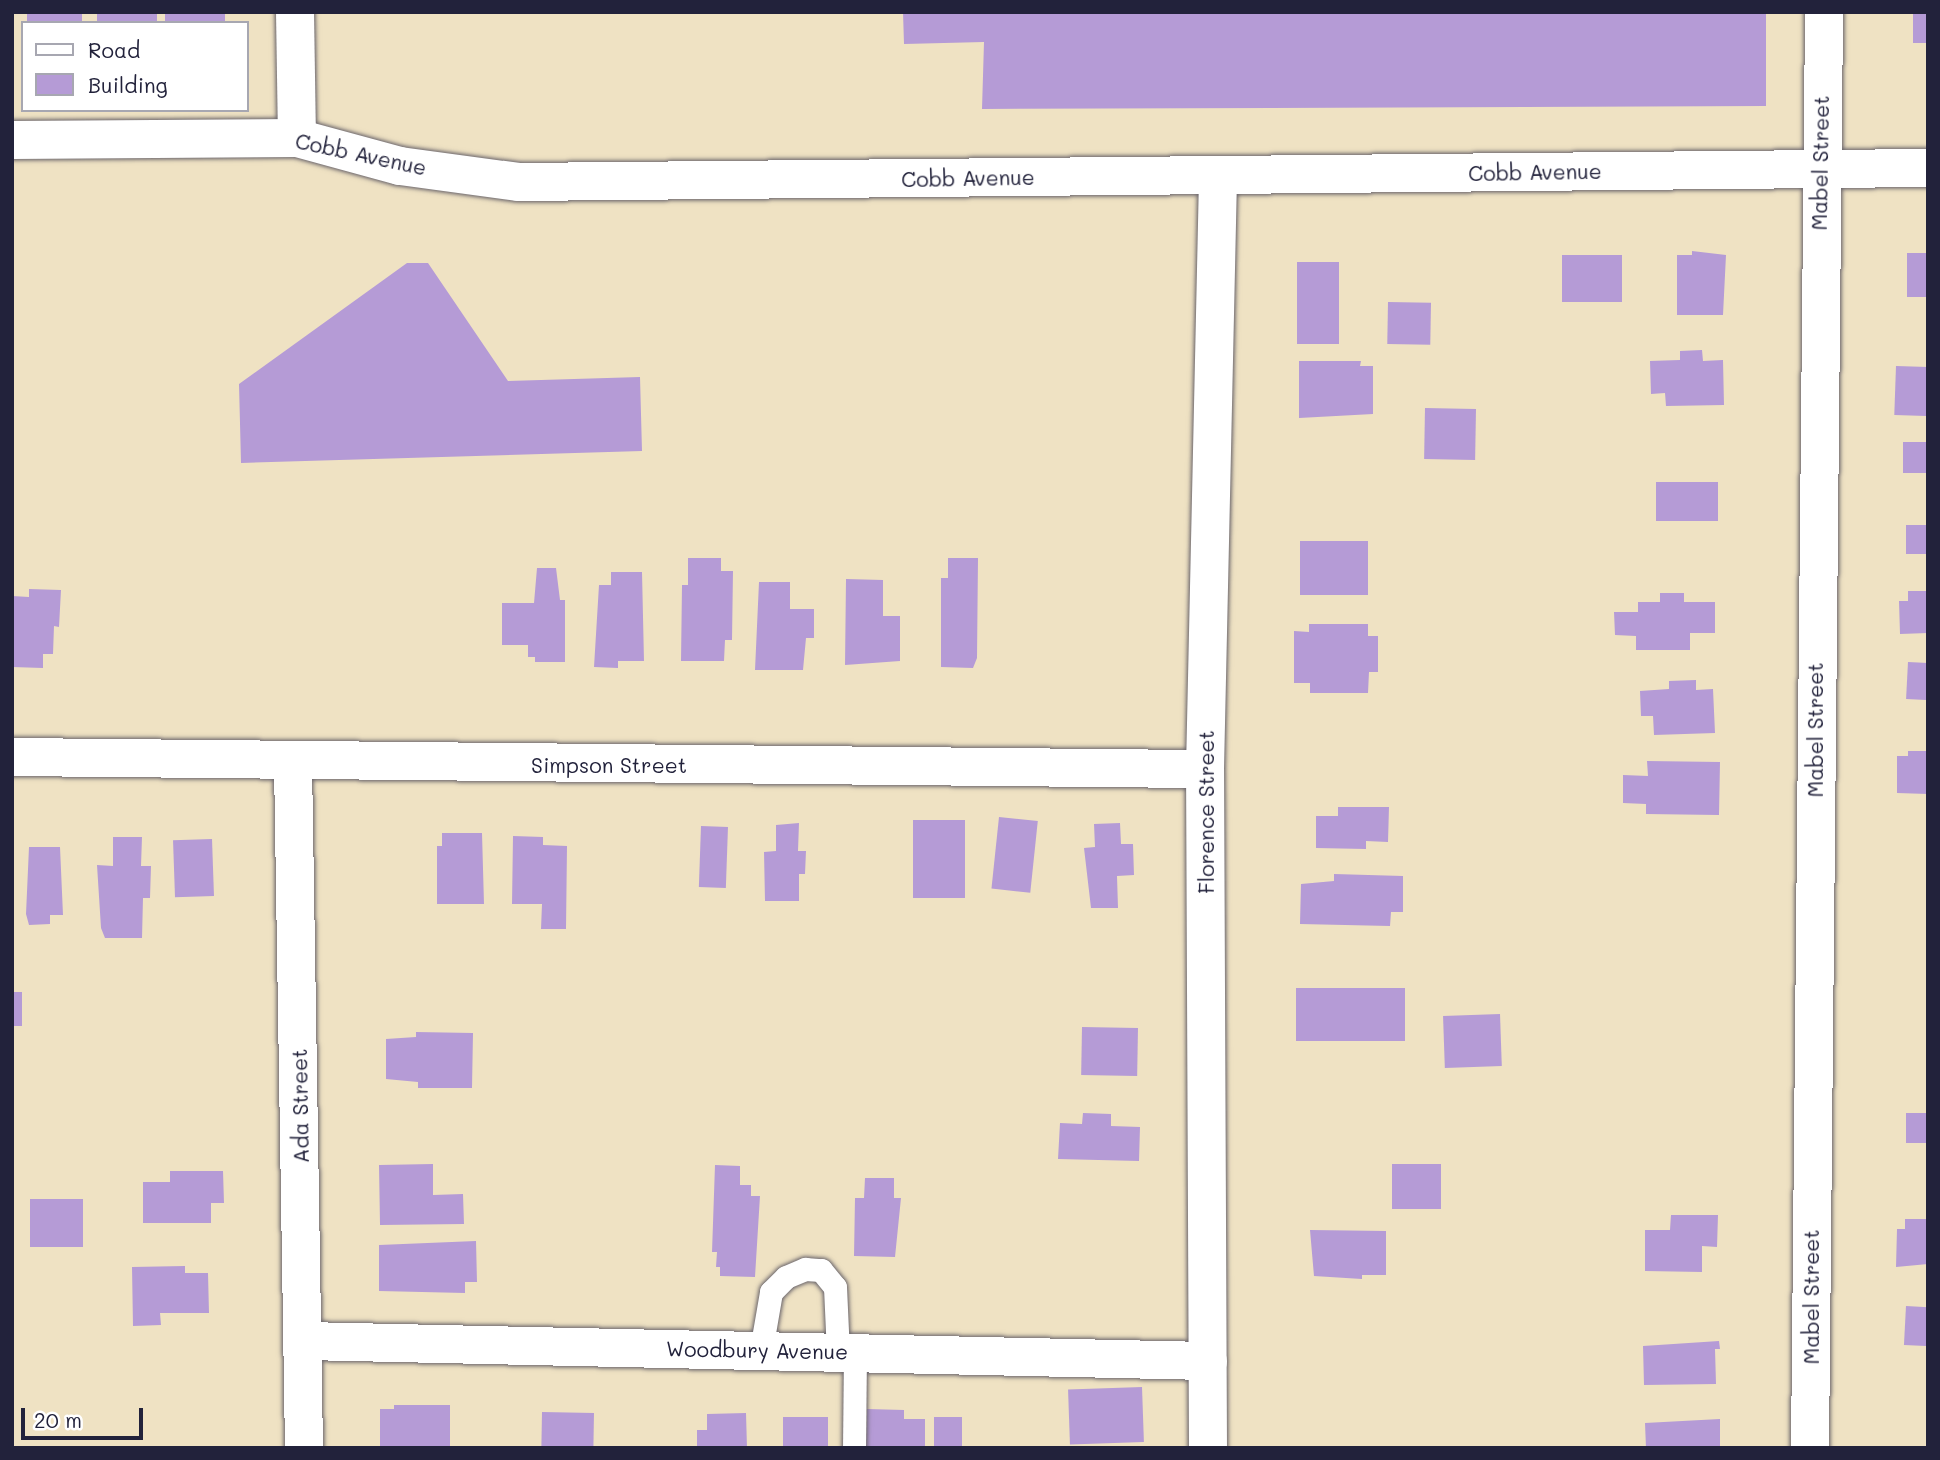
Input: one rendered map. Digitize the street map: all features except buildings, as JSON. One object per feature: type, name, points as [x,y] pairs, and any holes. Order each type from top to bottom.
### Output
[{"type":"street","points":[[295,12],[297,138]]},
{"type":"street","name":"Mabel Street","points":[[1810,1448],[1819,168],[1824,12]]},
{"type":"street","name":"Cobb Avenue","points":[[12,139],[297,138],[400,166],[518,182],[1928,169]]},
{"type":"street","name":"Florence Street","points":[[1208,1448],[1205,769],[1218,176]]},
{"type":"street","name":"Simpson Street","points":[[12,758],[293,764],[1205,769]]},
{"type":"street","name":"Ada Street","points":[[293,764],[305,1341],[304,1448]]},
{"type":"street","name":"Woodbury Avenue","points":[[305,1341],[1208,1361]]},
{"type":"lane","points":[[761,1350],[771,1292],[786,1277],[805,1269],[821,1270],[835,1287],[847,1352],[854,1448]]}]
